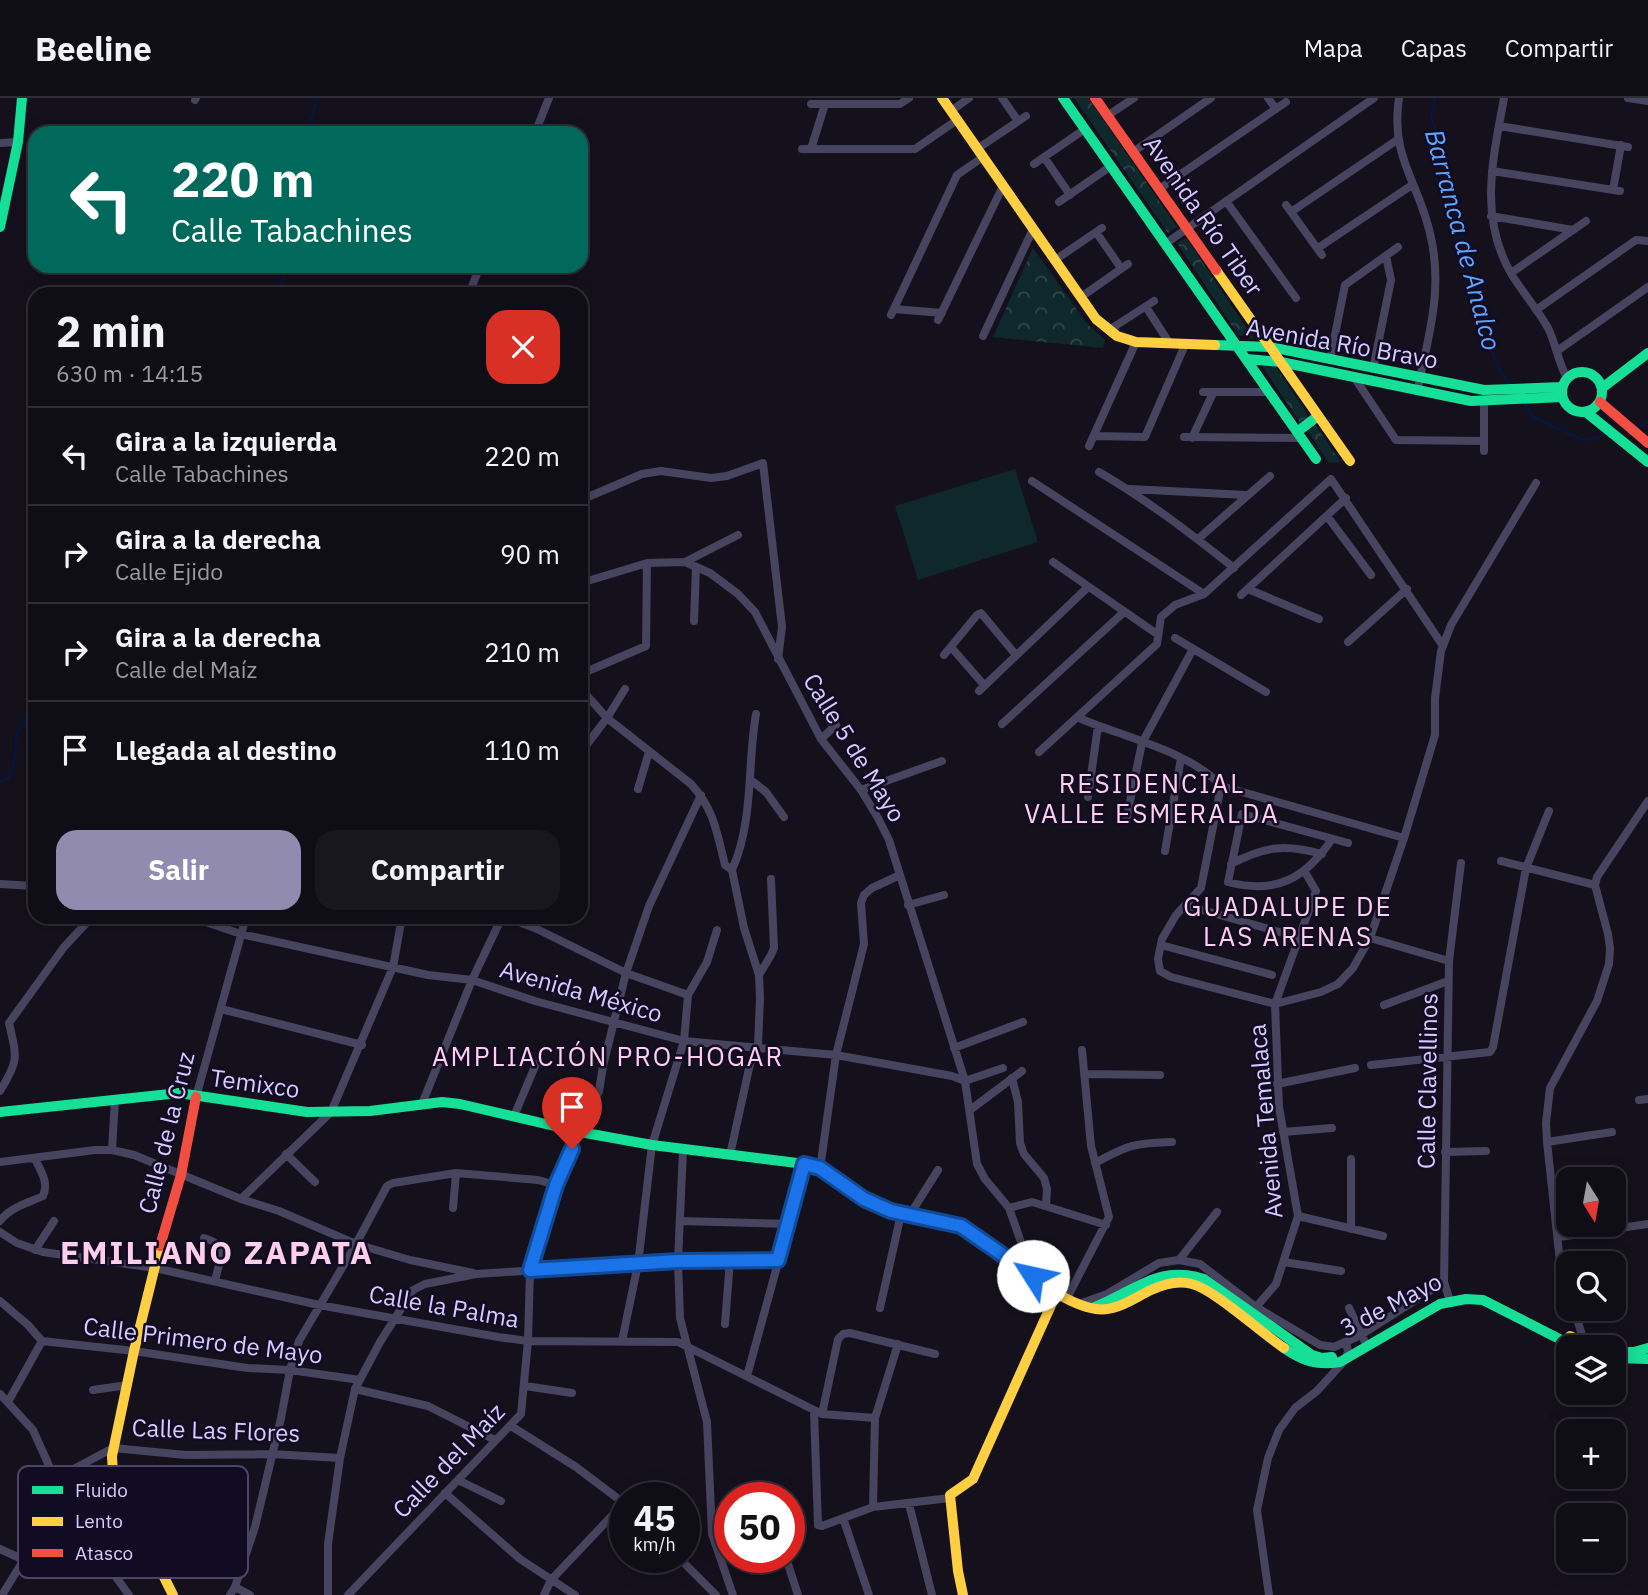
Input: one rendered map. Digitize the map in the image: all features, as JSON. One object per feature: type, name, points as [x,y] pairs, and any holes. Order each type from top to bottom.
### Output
[{"type":"main road","points":[[0,227],[18,142],[22,98]]},
{"type":"main road","name":"Avenida Río Bravo","points":[[942,98],[1096,319],[1117,336],[1136,342],[1270,347],[1373,369],[1471,401],[1510,400],[1564,387]]},
{"type":"main road","name":"Avenida Río Tiber","points":[[1063,98],[1316,459]]},
{"type":"main road","name":"Avenida Río Tiber","points":[[1095,98],[1350,461]]},
{"type":"main road","points":[[1602,388],[1648,353]]},
{"type":"main road","name":"Avenida Río Bravo","points":[[1247,359],[1281,362],[1354,377],[1532,393]]},
{"type":"main road","points":[[1586,412],[1600,402],[1602,388],[1598,380],[1583,372],[1564,387],[1571,410],[1586,412],[1648,462]]},
{"type":"main road","points":[[1600,402],[1644,439]]},
{"type":"main road","points":[[1299,435],[1318,416]]},
{"type":"main road","name":"Temixco","points":[[0,1112],[178,1093],[307,1112],[370,1111],[442,1102],[652,1145],[820,1168]]},
{"type":"main road","name":"Calle de la Cruz","points":[[113,1466],[113,1448],[134,1351],[167,1217],[181,1175],[196,1097]]},
{"type":"main road","points":[[820,1168],[864,1199],[905,1215],[961,1226],[1057,1292],[1084,1306],[1110,1310],[1160,1286],[1174,1282],[1191,1283],[1308,1363],[1324,1365],[1449,1298]]},
{"type":"main road","name":"3 de Mayo","points":[[1084,1306],[1109,1302],[1155,1276],[1178,1272],[1192,1273],[1204,1279],[1295,1344],[1322,1358],[1347,1351],[1363,1338],[1449,1298],[1478,1294],[1495,1299],[1562,1335]]},
{"type":"main road","points":[[963,1595],[950,1498],[955,1489],[973,1479],[1057,1292]]},
{"type":"main road","points":[[1626,1352],[1648,1348]]},
{"type":"main road","points":[[1626,1359],[1648,1359]]},
{"type":"main road","name":"Calle de la Cruz","points":[[164,1578],[173,1595]]},
{"type":"street","points":[[538,126],[549,98]]},
{"type":"street","points":[[811,104],[900,104],[909,98]]},
{"type":"street","points":[[802,149],[915,149],[970,98]]},
{"type":"street","points":[[1002,98],[1022,118],[957,175],[893,312],[940,317],[1003,187]]},
{"type":"street","points":[[1107,116],[1134,98]]},
{"type":"street","points":[[1133,152],[1211,98]]},
{"type":"street","points":[[1268,98],[1276,109]]},
{"type":"street","points":[[1165,244],[1374,98]]},
{"type":"street","points":[[1399,98],[1397,140],[1430,231],[1437,288],[1419,384]]},
{"type":"street","points":[[1504,98],[1492,170],[1491,216],[1511,273],[1549,330],[1561,367],[1564,387]]},
{"type":"street","points":[[1628,98],[1648,101]]},
{"type":"street","points":[[1158,189],[1286,102]]},
{"type":"street","points":[[811,149],[825,104]]},
{"type":"street","points":[[1492,170],[1616,190],[1624,146],[1499,126]]},
{"type":"street","points":[[1034,164],[1085,129]]},
{"type":"street","points":[[1397,140],[1289,208],[1320,251],[1412,186]]},
{"type":"street","points":[[0,143],[18,142]]},
{"type":"street","points":[[1044,157],[1070,195]]},
{"type":"street","points":[[1059,202],[1111,166]]},
{"type":"street","points":[[1226,201],[1296,298]]},
{"type":"street","points":[[1491,216],[1573,230]]},
{"type":"street","points":[[1511,273],[1586,221]]},
{"type":"street","points":[[983,336],[1033,229]]},
{"type":"street","points":[[1055,260],[1099,230],[1125,266],[1081,297]]},
{"type":"street","points":[[1536,310],[1636,240],[1648,242]]},
{"type":"street","points":[[1329,359],[1345,285],[1398,247]]},
{"type":"street","points":[[1373,369],[1391,280],[1386,256]]},
{"type":"street","points":[[1556,351],[1648,287]]},
{"type":"street","points":[[1109,330],[1150,304],[1170,344]]},
{"type":"street","points":[[1090,446],[1136,342]]},
{"type":"street","points":[[1094,436],[1145,437],[1185,345]]},
{"type":"street","points":[[1354,377],[1396,440],[1483,446],[1484,402]]},
{"type":"street","points":[[1269,392],[1208,393],[1188,437],[1299,435]]},
{"type":"street","points":[[588,497],[642,474],[661,471],[711,478],[727,476],[763,463],[782,627],[778,659]]},
{"type":"street","points":[[1099,471],[1129,489],[1234,568]]},
{"type":"street","points":[[1198,539],[1270,476]]},
{"type":"street","points":[[1039,752],[1157,644],[1161,617],[1175,605],[1205,594],[1331,479],[1443,646]]},
{"type":"street","points":[[1032,481],[1205,594]]},
{"type":"street","points":[[1221,786],[1201,888],[1176,915],[1162,939],[1158,959],[1160,971],[1171,977],[1275,1004],[1321,992],[1338,984],[1353,968],[1370,938],[1404,838],[1435,735],[1435,698],[1443,646],[1451,625],[1536,483]]},
{"type":"street","points":[[1129,489],[1246,495]]},
{"type":"street","points":[[1319,619],[1245,592],[1346,498]]},
{"type":"street","points":[[1326,516],[1371,575]]},
{"type":"street","points":[[685,562],[737,535]]},
{"type":"street","name":"Calle 5 de Mayo","points":[[588,581],[648,563],[685,562],[710,573],[738,594],[755,612],[821,739],[862,790],[889,840],[965,1081],[977,1164],[985,1179],[1009,1208],[1033,1276]]},
{"type":"street","points":[[1053,562],[1157,634]]},
{"type":"street","points":[[588,671],[646,646],[648,563]]},
{"type":"street","points":[[694,621],[696,566]]},
{"type":"street","points":[[951,647],[981,688],[1088,587]]},
{"type":"street","points":[[1348,642],[1407,589]]},
{"type":"street","points":[[1002,724],[1124,612]]},
{"type":"street","points":[[944,655],[981,613],[1016,655]]},
{"type":"street","points":[[1175,638],[1266,692]]},
{"type":"street","points":[[1126,821],[1142,743],[1193,649]]},
{"type":"street","points":[[588,743],[625,689]]},
{"type":"street","points":[[588,697],[607,718],[701,794],[709,807],[725,865],[732,870]]},
{"type":"street","points":[[730,1155],[750,1064],[758,1046],[759,975],[744,928],[732,870],[738,857],[752,781],[750,747],[756,714]]},
{"type":"street","points":[[1079,718],[1181,758],[1221,786],[1404,838]]},
{"type":"street","points":[[821,739],[836,725]]},
{"type":"street","points":[[1088,797],[1098,726]]},
{"type":"street","points":[[638,789],[649,752]]},
{"type":"street","points":[[1166,851],[1181,758]]},
{"type":"street","points":[[862,790],[942,761]]},
{"type":"street","points":[[752,781],[766,792],[785,817]]},
{"type":"street","name":"Calle del Maíz","points":[[348,1595],[511,1426],[523,1410],[530,1270],[556,1185],[599,1091],[625,973],[649,906],[701,794]]},
{"type":"street","points":[[1556,1214],[1546,1123],[1550,1088],[1597,1001],[1609,964],[1608,934],[1595,886],[1597,877],[1648,801]]},
{"type":"street","points":[[1371,1065],[1490,1052],[1527,868],[1549,811]]},
{"type":"street","points":[[1332,838],[1322,854],[1305,872],[1282,883],[1258,886],[1228,882],[1242,814],[1332,838],[1348,843]]},
{"type":"street","points":[[1231,864],[1253,853],[1280,847],[1322,854]]},
{"type":"street","points":[[1501,861],[1595,886]]},
{"type":"street","name":"Calle Clavellinos","points":[[1449,1298],[1444,1282],[1448,981],[1461,863]]},
{"type":"street","points":[[1275,1004],[1317,891],[1305,872]]},
{"type":"street","points":[[820,1168],[836,1055],[864,944],[861,903],[864,895],[872,888],[900,876]]},
{"type":"street","points":[[759,975],[774,948],[771,879]]},
{"type":"street","points":[[0,884],[28,886]]},
{"type":"street","points":[[908,905],[944,895]]},
{"type":"street","points":[[1185,905],[1283,933]]},
{"type":"street","points":[[0,1091],[14,1069],[16,1056],[4,1023],[85,924]]},
{"type":"street","name":"Avenida México","points":[[212,924],[241,934],[428,975],[472,980],[535,1001],[684,1041],[836,1055],[952,1076],[965,1081]]},
{"type":"street","name":"Calle de la Cruz","points":[[196,1097],[244,924]]},
{"type":"street","points":[[240,1199],[331,1112],[362,1045],[393,967],[401,924]]},
{"type":"street","points":[[422,1104],[472,980],[500,924]]},
{"type":"street","points":[[523,924],[625,973],[688,995]]},
{"type":"street","points":[[622,1340],[638,1264],[652,1145],[684,1041],[688,995],[706,961],[717,930]]},
{"type":"street","points":[[1370,938],[1449,961]]},
{"type":"street","points":[[1161,945],[1272,975]]},
{"type":"street","points":[[1384,1005],[1448,981]]},
{"type":"street","name":"Avenida Temalaca","points":[[1256,1307],[1276,1284],[1298,1216],[1277,1084],[1275,1004]]},
{"type":"street","points":[[221,1009],[362,1045]]},
{"type":"street","points":[[954,1048],[1023,1022]]},
{"type":"street","points":[[1067,1298],[1109,1217],[1095,1163],[1082,1050]]},
{"type":"street","points":[[514,1116],[536,1064]]},
{"type":"street","points":[[965,1081],[1003,1068]]},
{"type":"street","points":[[1277,1084],[1355,1068]]},
{"type":"street","points":[[970,1111],[1022,1071]]},
{"type":"street","points":[[1084,1074],[1160,1075]]},
{"type":"street","points":[[1012,1078],[1018,1102],[1020,1143],[1024,1154],[1044,1178],[1047,1189],[1046,1206]]},
{"type":"street","points":[[112,1150],[115,1099]]},
{"type":"street","points":[[1283,1132],[1332,1128]]},
{"type":"street","points":[[1547,1143],[1612,1132]]},
{"type":"street","points":[[1095,1163],[1126,1146],[1172,1142]]},
{"type":"street","points":[[0,1162],[96,1150],[134,1155],[356,1244],[410,1260],[476,1274]]},
{"type":"street","points":[[683,1150],[678,1261],[680,1318],[707,1422],[712,1534],[733,1595]]},
{"type":"street","points":[[1445,1152],[1486,1151]]},
{"type":"street","points":[[286,1154],[315,1182]]},
{"type":"street","points":[[1351,1158],[1351,1229]]},
{"type":"street","points":[[0,1221],[16,1208],[44,1196],[44,1177],[35,1159]]},
{"type":"street","points":[[747,1376],[804,1164]]},
{"type":"street","points":[[880,1308],[905,1215],[938,1170]]},
{"type":"street","points":[[248,1548],[299,1342],[387,1186],[456,1173],[538,1180],[556,1185]]},
{"type":"street","points":[[453,1208],[456,1173]]},
{"type":"street","points":[[1009,1208],[1032,1202],[1106,1225]]},
{"type":"street","points":[[1179,1260],[1217,1212]]},
{"type":"street","points":[[1626,1227],[1646,1224],[1648,1214]]},
{"type":"street","points":[[1298,1216],[1383,1236]]},
{"type":"street","points":[[34,1250],[54,1221]]},
{"type":"street","points":[[680,1221],[789,1224]]},
{"type":"street","name":"Calle la Palma","points":[[0,1232],[34,1250],[155,1268],[319,1305],[528,1340],[678,1342],[818,1412],[875,1418]]},
{"type":"street","points":[[1559,1237],[1560,1251]]},
{"type":"street","points":[[204,1238],[216,1241],[221,1252],[215,1281]]},
{"type":"street","points":[[328,1595],[328,1544],[340,1458],[355,1389],[413,1290],[425,1284],[476,1274],[678,1261],[778,1260]]},
{"type":"street","points":[[1084,1306],[1159,1263],[1179,1260],[1200,1264],[1256,1307],[1320,1345],[1347,1351],[1323,1385],[1295,1408],[1279,1430],[1262,1482],[1257,1510],[1269,1595]]},
{"type":"street","points":[[725,1324],[730,1261]]},
{"type":"street","points":[[1284,1262],[1341,1271]]},
{"type":"street","points":[[1349,1308],[1363,1338],[1444,1282]]},
{"type":"street","points":[[0,1301],[42,1341],[8,1402]]},
{"type":"street","points":[[935,1354],[849,1333],[838,1339],[818,1412],[818,1525],[822,1526],[873,1507],[950,1498]]},
{"type":"street","name":"Calle Primero de Mayo","points":[[42,1341],[360,1380]]},
{"type":"street","points":[[873,1507],[875,1418],[898,1344]]},
{"type":"street","points":[[93,1390],[128,1385]]},
{"type":"street","points":[[524,1386],[572,1393]]},
{"type":"street","points":[[355,1389],[428,1406],[495,1440]]},
{"type":"street","points":[[0,1395],[33,1430],[49,1466]]},
{"type":"street","points":[[511,1426],[576,1467],[609,1492]]},
{"type":"street","name":"Calle Las Flores","points":[[79,1466],[113,1448],[186,1455],[272,1454],[340,1458]]},
{"type":"street","points":[[458,1480],[501,1501]]},
{"type":"street","points":[[445,1493],[520,1559],[575,1595]]},
{"type":"street","points":[[909,1504],[932,1595]]},
{"type":"street","points":[[843,1518],[869,1595]]},
{"type":"street","points":[[544,1595],[551,1580],[609,1520]]},
{"type":"street","points":[[0,1549],[18,1557]]},
{"type":"street","points":[[2,1595],[18,1570]]},
{"type":"street","points":[[694,1573],[716,1595]]},
{"type":"street","points":[[791,1573],[798,1595]]},
{"type":"street","points":[[117,1578],[130,1595]]},
{"type":"street","points":[[230,1595],[238,1578]]},
{"type":"street","points":[[235,1587],[250,1595]]},
{"type":"green space","points":[[1074,98],[1088,98],[1177,227],[1168,233]]},
{"type":"green space","points":[[1186,238],[1254,339],[1238,335],[1177,243]]},
{"type":"green space","points":[[1033,248],[1088,325],[1105,340],[1103,348],[993,337]]},
{"type":"green space","points":[[1261,364],[1276,367],[1310,418],[1300,423]]},
{"type":"green space","points":[[1315,424],[1341,462],[1329,463],[1307,430]]},
{"type":"green space","points":[[1015,469],[1038,542],[918,580],[895,506]]},
{"type":"waterway","name":"Barranca de Analco","points":[[309,126],[317,98]]},
{"type":"waterway","name":"Barranca de Analco","points":[[1435,98],[1431,118],[1444,148],[1452,180],[1474,303],[1499,370],[1510,385]]},
{"type":"waterway","name":"Barranca de Analco","points":[[279,287],[285,273]]},
{"type":"waterway","name":"Barranca de Analco","points":[[1522,401],[1534,418],[1584,440],[1606,435]]},
{"type":"waterway","name":"Barranca de Analco","points":[[1637,427],[1648,423]]},
{"type":"waterway","name":"Barranca de Analco","points":[[0,781],[11,776],[16,737],[28,711]]},
{"type":"traffic: fast","points":[[0,227],[18,142],[22,98]]},
{"type":"traffic: fast","points":[[1063,98],[1316,459]]},
{"type":"traffic: fast","points":[[1215,345],[1270,347],[1484,390],[1562,387]]},
{"type":"traffic: fast","points":[[1602,388],[1648,353]]},
{"type":"traffic: fast","points":[[1247,359],[1281,362],[1471,401],[1562,397]]},
{"type":"traffic: fast","points":[[1582,372],[1590,373],[1596,378],[1601,384],[1602,392],[1601,400],[1596,406],[1590,411],[1582,412],[1574,411],[1568,406],[1563,400],[1562,392],[1563,384],[1568,378],[1574,373],[1582,372]]},
{"type":"traffic: fast","points":[[1586,412],[1648,462]]},
{"type":"traffic: fast","points":[[1297,432],[1318,416]]},
{"type":"traffic: fast","points":[[0,1112],[179,1093],[307,1112],[370,1111],[442,1102],[460,1104],[580,1132],[652,1145],[805,1164],[895,1212]]},
{"type":"traffic: fast","points":[[1095,1307],[1148,1281],[1160,1277],[1188,1275],[1204,1279],[1312,1355],[1332,1357]]},
{"type":"traffic: fast","points":[[1284,1348],[1310,1361],[1340,1362],[1440,1304],[1466,1299],[1483,1300],[1556,1337]]},
{"type":"traffic: fast","points":[[1626,1352],[1648,1348]]},
{"type":"traffic: fast","points":[[1626,1358],[1648,1359]]},
{"type":"traffic: slow","points":[[942,98],[1096,319],[1117,336],[1136,342],[1215,345]]},
{"type":"traffic: slow","points":[[1216,270],[1350,461]]},
{"type":"traffic: slow","points":[[895,1212],[965,1229],[1047,1287],[1081,1305],[1096,1309],[1118,1306],[1166,1284],[1192,1284],[1213,1294],[1284,1348]]},
{"type":"traffic: slow","points":[[113,1466],[112,1456],[134,1351],[160,1246]]},
{"type":"traffic: slow","points":[[963,1595],[950,1495],[973,1479],[1057,1292]]},
{"type":"traffic: slow","points":[[164,1578],[173,1595]]},
{"type":"traffic: jam","points":[[1095,98],[1216,270]]},
{"type":"traffic: jam","points":[[1600,402],[1648,443]]},
{"type":"traffic: jam","points":[[160,1246],[181,1175],[196,1097]]},
{"type":"district","name":"RESIDENCIAL VALLE ESMERALDA","points":[[1152,799]]},
{"type":"district","name":"GUADALUPE DE LAS ARENAS","points":[[1288,922]]},
{"type":"district","name":"AMPLIACIÓN PRO-HOGAR","points":[[608,1057]]},
{"type":"district","name":"EMILIANO ZAPATA","points":[[217,1253]]},
{"type":"route","points":[[572,1149],[556,1185],[530,1270],[678,1261],[778,1260],[804,1164],[820,1168],[864,1199],[891,1211],[961,1226],[1033,1276]]}]
